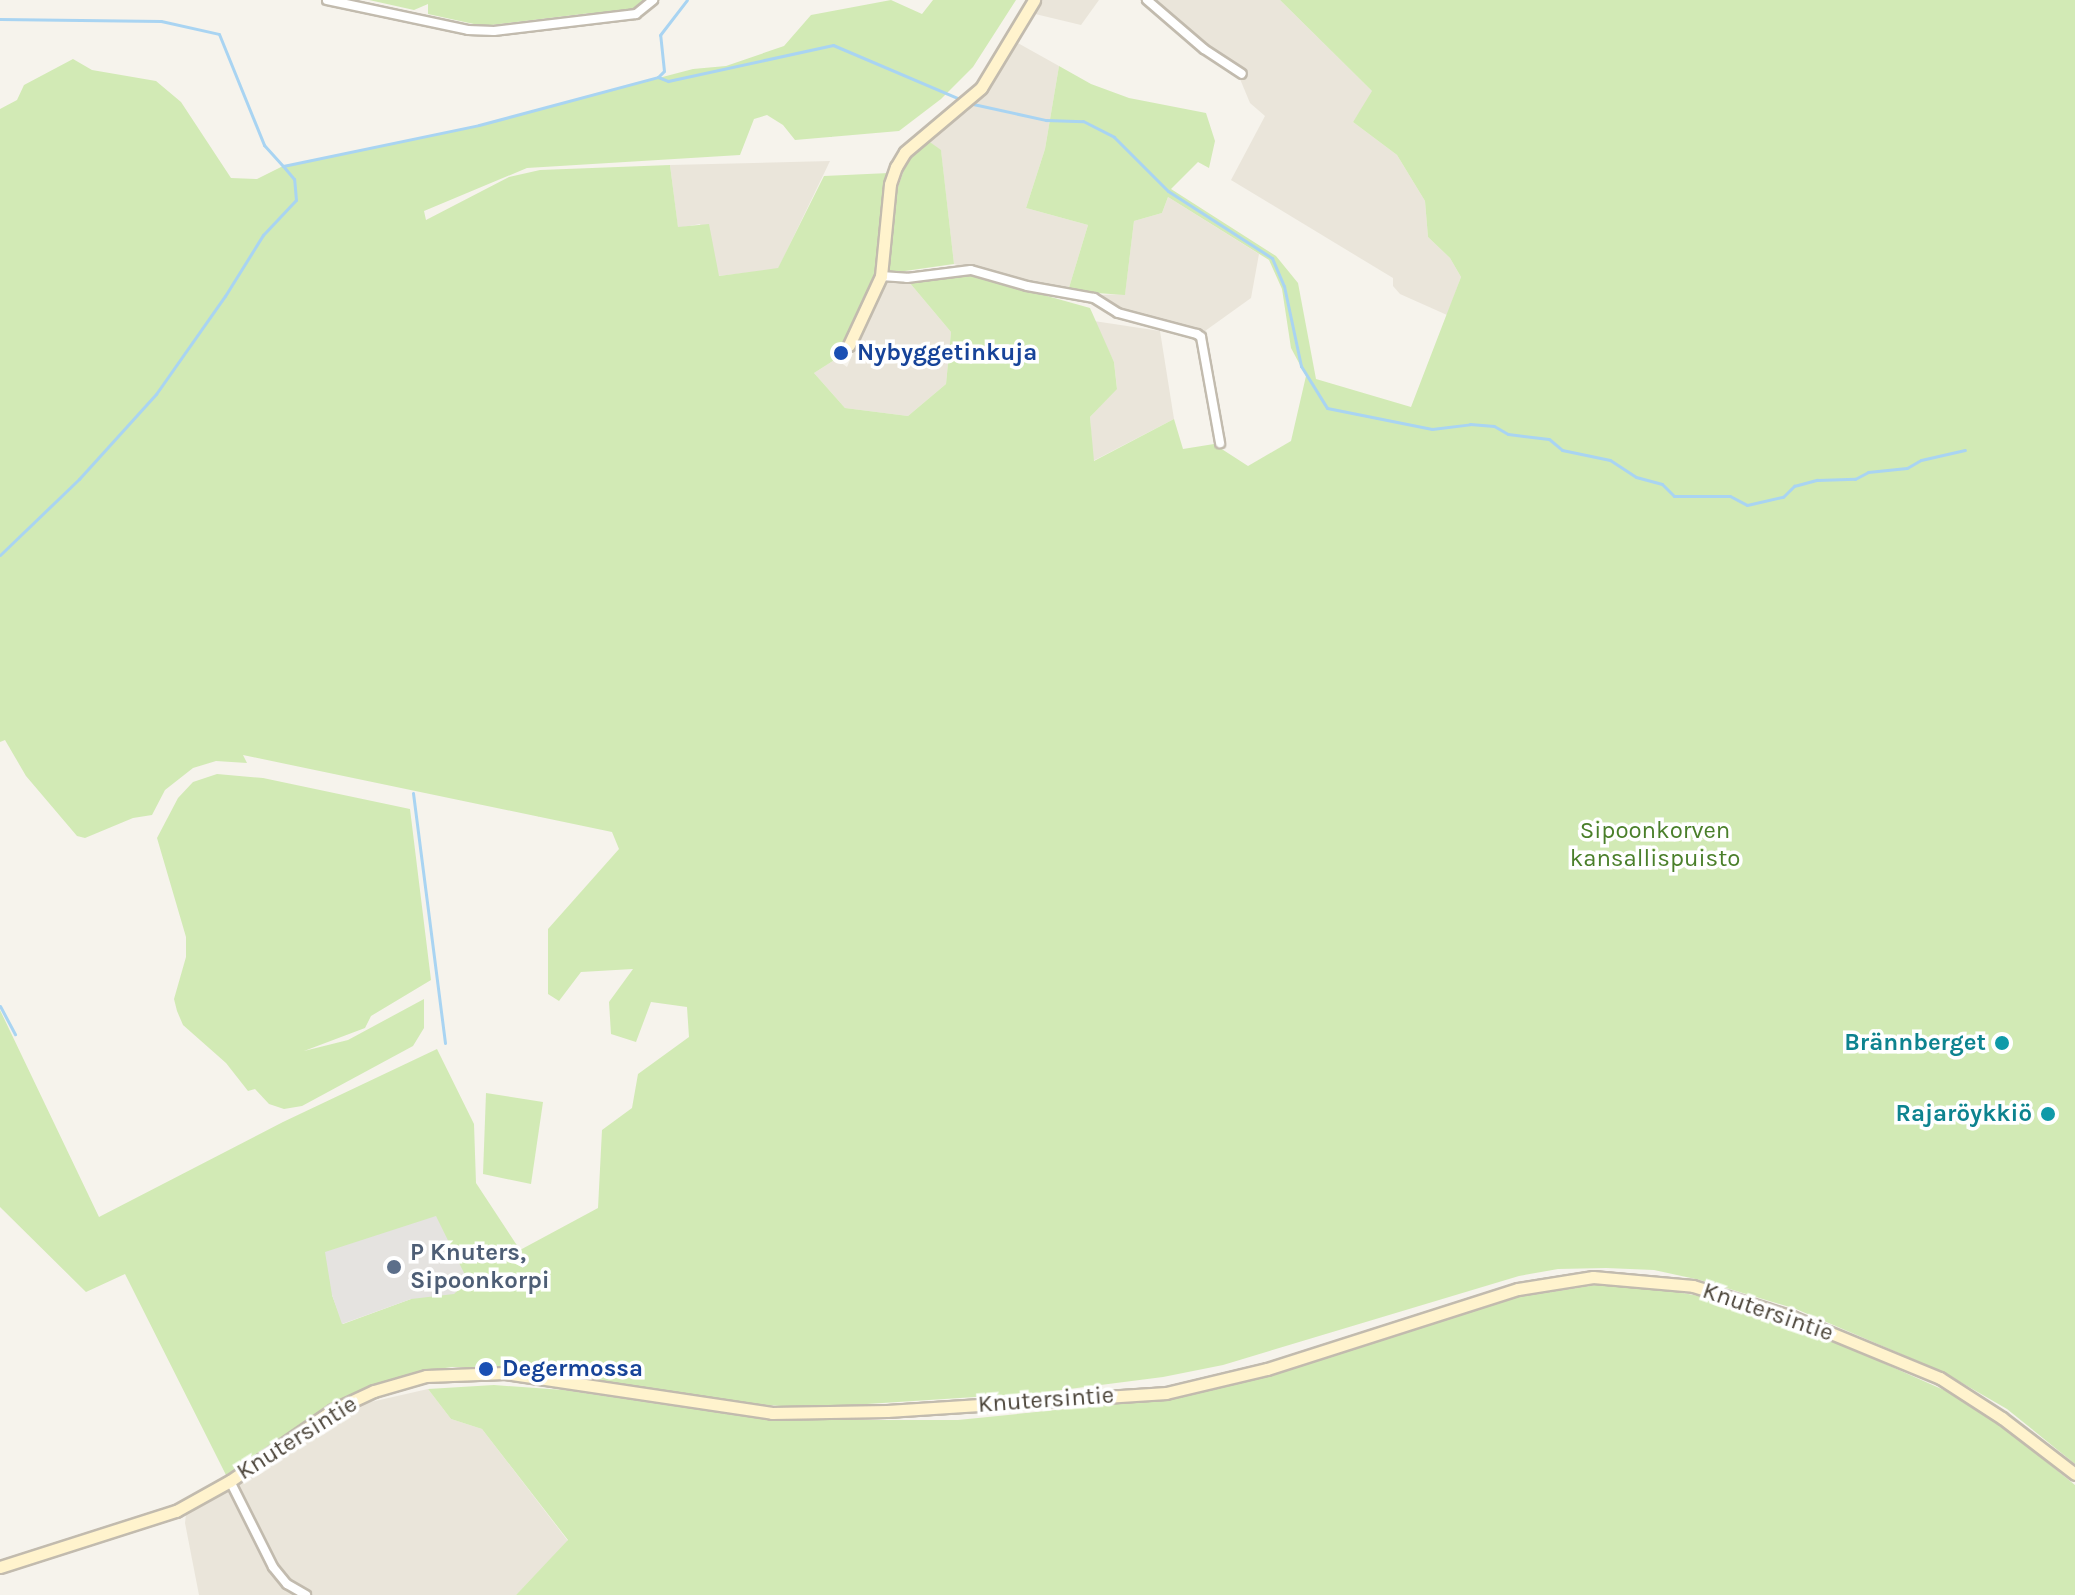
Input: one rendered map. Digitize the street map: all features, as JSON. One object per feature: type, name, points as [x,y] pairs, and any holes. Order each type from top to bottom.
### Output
[{"type":"street","points":[[327,0],[468,30],[494,31],[636,14],[653,0]]},
{"type":"street","points":[[849,345],[881,276],[890,184],[896,167],[905,152],[981,88],[1034,0]]},
{"type":"street","points":[[1147,0],[1204,49],[1242,74]]},
{"type":"street","points":[[881,276],[907,278],[971,270],[1027,286],[1094,298],[1118,313],[1197,334],[1201,337],[1220,443]]},
{"type":"street","name":"Knutersintie","points":[[0,1567],[132,1528],[176,1511],[230,1481],[333,1410],[403,1381],[442,1373],[513,1374],[772,1413],[887,1411],[1166,1393],[1267,1369],[1518,1289],[1593,1277],[1693,1286],[1792,1317],[1940,1378],[2002,1418],[2075,1474]]},
{"type":"street","points":[[230,1481],[273,1567],[287,1584],[306,1595]]},
{"type":"shaded area","points":[[1038,0],[1099,0],[1081,25],[1031,13]]},
{"type":"shaded area","points":[[1154,0],[1280,0],[1373,92],[1353,122],[1397,155],[1425,201],[1428,237],[1450,258],[1461,277],[1447,315],[1400,294],[1393,286],[1393,278],[1231,180],[1265,116],[1250,103],[1240,79],[1246,71],[1203,44]]},
{"type":"shaded area","points":[[1014,41],[1059,66],[1045,149],[1026,208],[1088,225],[1068,291],[954,264],[941,151],[927,140],[968,111],[990,83]]},
{"type":"shaded area","points":[[830,161],[778,269],[718,276],[700,224],[678,228],[670,165]]},
{"type":"shaded area","points":[[1168,197],[1259,254],[1251,298],[1205,331],[1119,308],[1097,295],[1125,294],[1134,221],[1162,213]]},
{"type":"shaded area","points":[[909,282],[951,332],[946,384],[908,416],[845,408],[814,373],[836,359],[847,367],[883,283]]},
{"type":"shaded area","points":[[1094,321],[1160,331],[1174,419],[1093,461],[1090,417],[1117,388],[1114,362]]},
{"type":"shaded area","name":"P Knuters, Sipoonkorpi","points":[[436,1216],[468,1281],[454,1294],[411,1299],[342,1324],[332,1295],[325,1252]]},
{"type":"shaded area","points":[[428,1389],[451,1419],[482,1429],[568,1541],[516,1595],[199,1595],[185,1523],[186,1514],[362,1404]]},
{"type":"green space","points":[[369,0],[645,0],[640,7],[617,13],[591,13],[483,26],[428,14],[428,4],[414,10]]},
{"type":"green space","name":"Sipoonkorven kansallispuisto","points":[[891,0],[922,14],[933,0],[1016,0],[973,67],[941,99],[899,131],[795,140],[783,125],[767,115],[754,119],[740,155],[527,168],[424,211],[426,220],[509,177],[540,170],[670,165],[678,227],[709,224],[719,276],[778,268],[824,176],[889,173],[877,272],[850,335],[837,348],[836,359],[814,373],[845,408],[908,416],[946,384],[951,332],[909,282],[972,275],[1090,308],[1114,362],[1117,389],[1090,417],[1094,461],[1174,419],[1183,449],[1214,444],[1248,466],[1291,441],[1306,376],[1291,348],[1282,289],[1269,260],[1168,197],[1162,213],[1134,221],[1125,295],[1068,291],[1088,225],[1026,208],[1045,149],[1059,66],[1091,84],[1129,98],[1206,113],[1215,141],[1209,168],[1198,162],[1171,189],[1276,256],[1298,283],[1316,379],[1411,407],[1461,277],[1450,258],[1428,237],[1425,201],[1397,155],[1353,122],[1372,91],[1280,0],[2075,0],[2075,1464],[2007,1409],[1943,1372],[1796,1309],[1700,1280],[1654,1270],[1606,1268],[1558,1269],[1519,1276],[1223,1365],[1163,1377],[1038,1393],[805,1408],[742,1403],[524,1369],[452,1367],[411,1373],[351,1395],[226,1475],[125,1274],[86,1292],[0,1207],[0,1010],[99,1217],[283,1122],[437,1049],[474,1124],[476,1183],[520,1250],[598,1208],[602,1130],[632,1108],[638,1074],[689,1037],[687,1007],[651,1002],[636,1042],[611,1034],[609,1002],[633,969],[581,972],[559,1001],[548,994],[548,929],[619,849],[612,832],[243,755],[247,763],[216,761],[193,768],[165,790],[152,815],[133,818],[85,838],[77,836],[26,776],[5,740],[0,742],[0,109],[17,100],[24,85],[73,59],[92,70],[156,81],[181,102],[231,178],[257,179],[283,166],[479,125],[693,69],[726,66],[784,46],[811,15]],"holes":[[[332,1295],[411,1299],[343,1324]]]},
{"type":"green space","points":[[927,140],[941,150],[954,264],[891,273],[886,266],[895,195],[909,156]]},
{"type":"green space","points":[[217,774],[263,778],[410,809],[431,980],[371,1016],[365,1028],[304,1051],[348,1040],[424,999],[424,1028],[413,1046],[302,1106],[284,1109],[269,1104],[255,1089],[248,1091],[226,1063],[183,1025],[177,1011],[174,999],[186,957],[186,937],[157,838],[178,798],[193,782]]},
{"type":"green space","points":[[486,1093],[543,1102],[531,1184],[483,1174]]},
{"type":"green space","points":[[1596,1285],[1646,1286],[1736,1303],[1791,1322],[1946,1391],[2002,1426],[2075,1485],[2075,1595],[516,1595],[568,1540],[482,1429],[451,1419],[428,1389],[494,1385],[564,1390],[768,1420],[958,1420],[1165,1399],[1314,1360],[1519,1297]]},
{"type":"waterway","points":[[658,77],[664,71],[660,35],[687,0]]},
{"type":"waterway","points":[[0,19],[161,21],[219,34],[264,145],[283,166],[479,125],[658,77],[668,81],[833,45],[962,100]]},
{"type":"waterway","points":[[973,104],[1046,120],[1083,121],[1114,137],[1168,191],[1272,258],[1284,286],[1301,366],[1327,408],[1432,429],[1470,424],[1494,426],[1508,434],[1549,439],[1562,450],[1610,460],[1636,477],[1662,484],[1674,496],[1730,496],[1747,505],[1783,497],[1794,486],[1817,480],[1855,479],[1868,472],[1907,468],[1921,460],[1965,450]]},
{"type":"waterway","points":[[0,555],[79,479],[156,394],[225,296],[263,235],[296,200],[294,179],[283,166]]},
{"type":"waterway","points":[[413,793],[445,1043]]},
{"type":"waterway","points":[[0,1006],[15,1034]]},
{"type":"place","name":"Nybyggetinkuja","points":[[841,353]]},
{"type":"place","name":"Brännberget","points":[[2002,1043]]},
{"type":"place","name":"Rajaröykkiö","points":[[2048,1114]]},
{"type":"place","name":"P Knuters, Sipoonkorpi","points":[[394,1267]]},
{"type":"place","name":"Degermossa","points":[[486,1369]]}]
